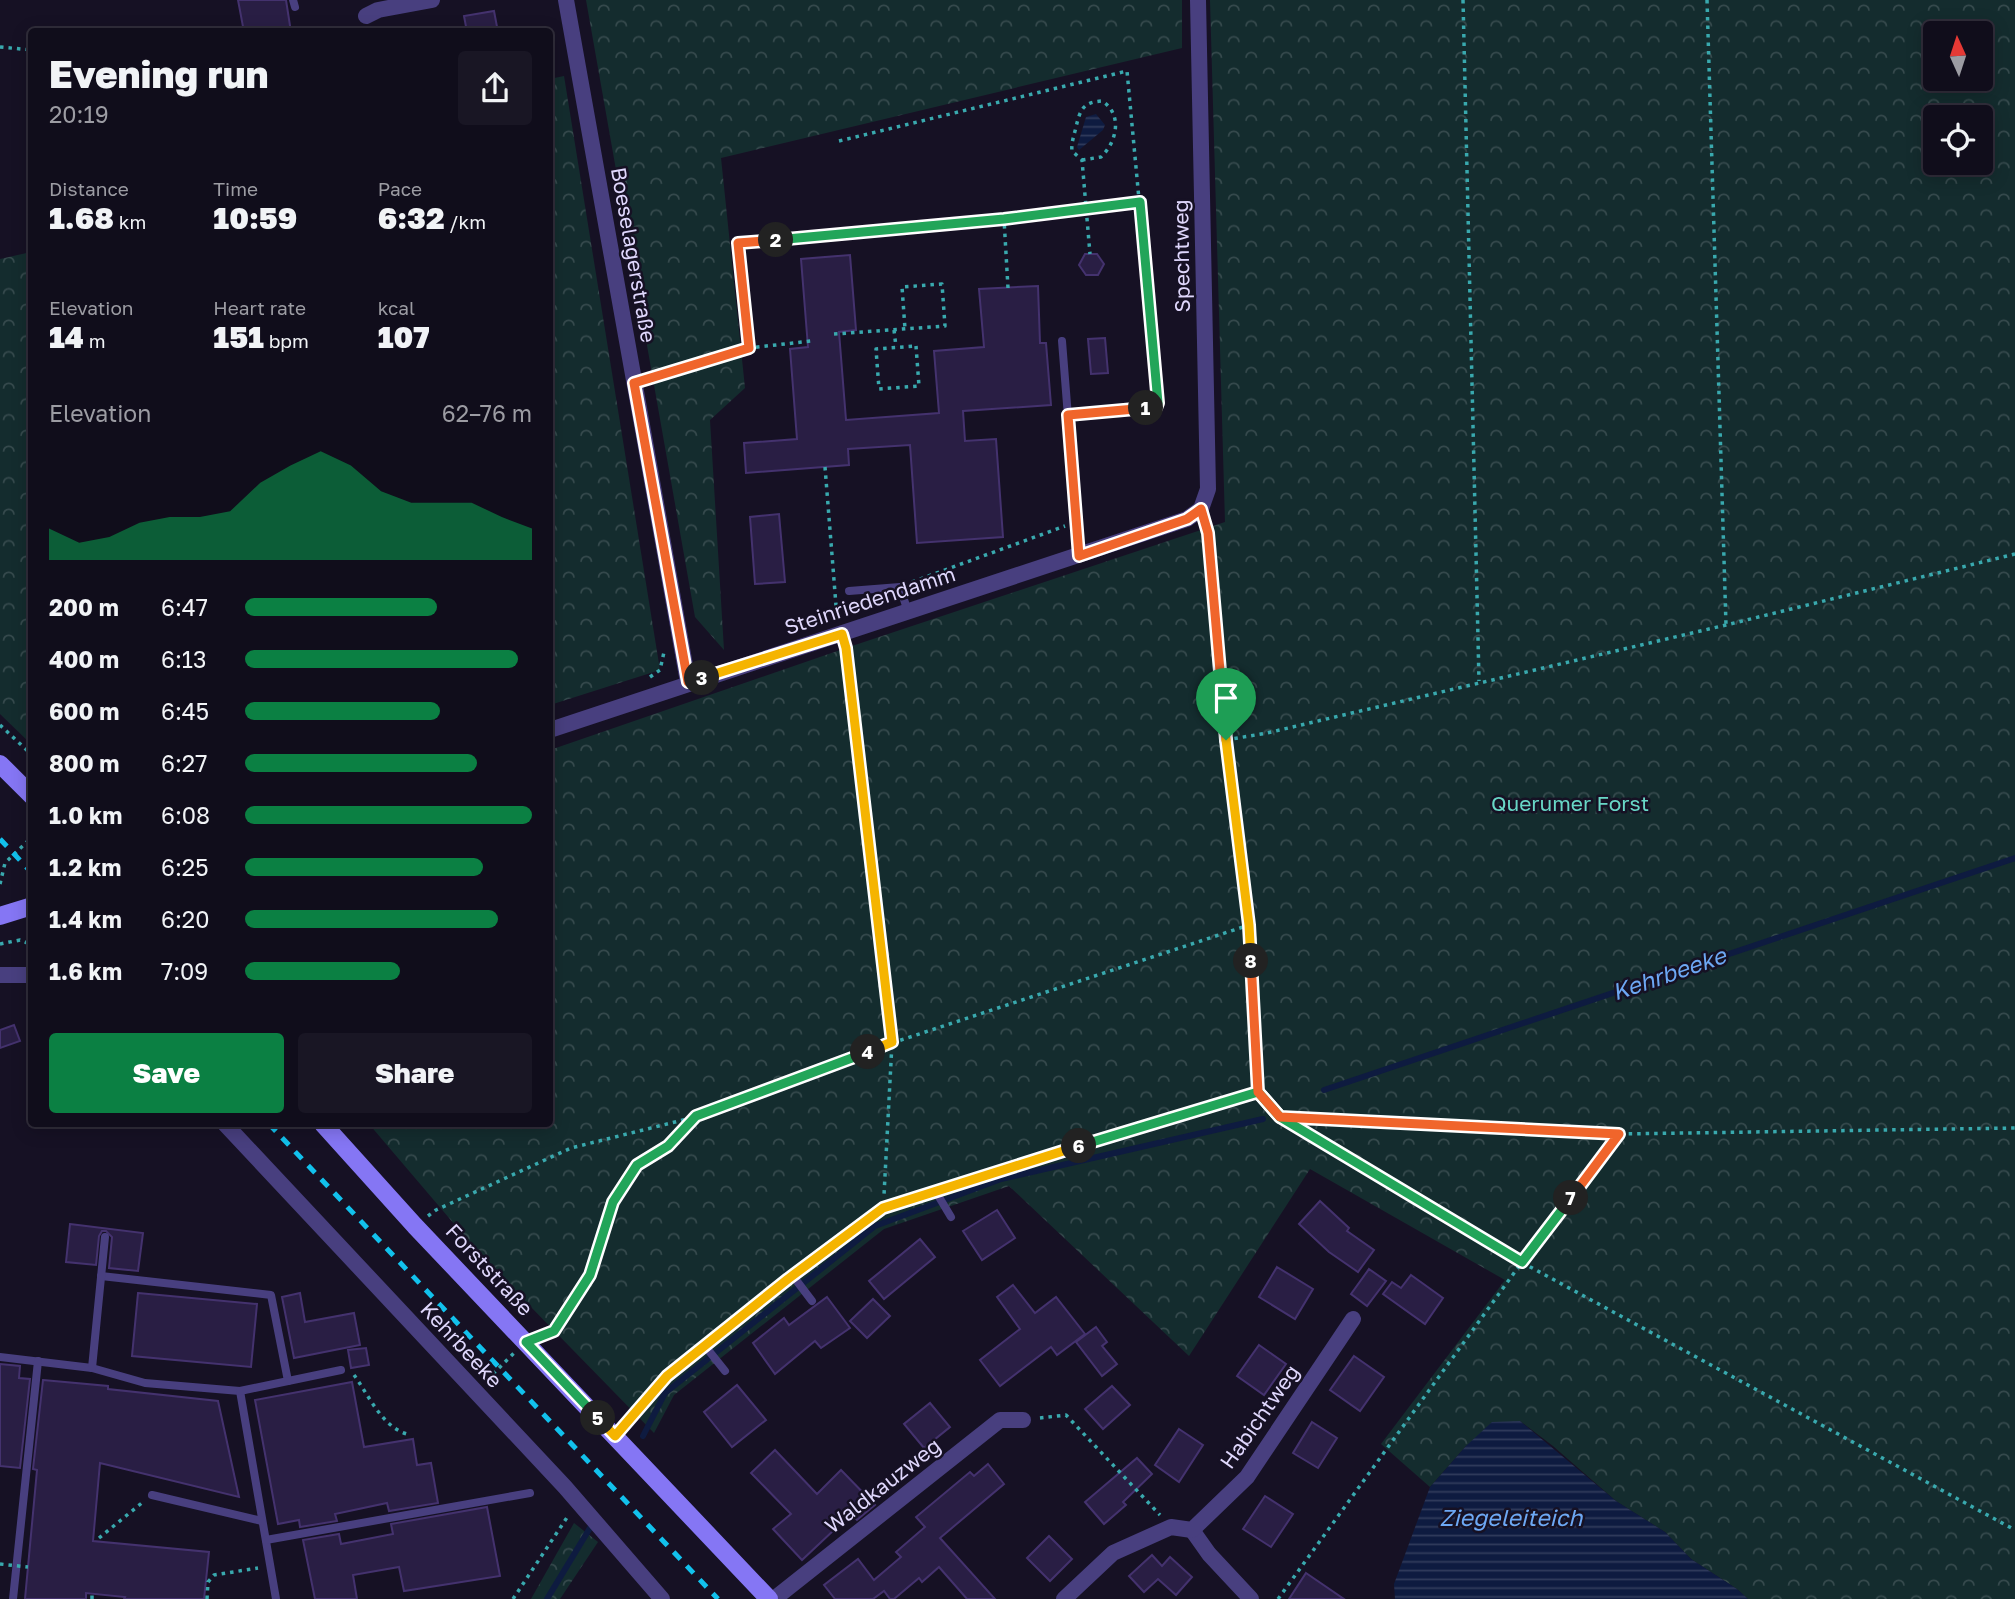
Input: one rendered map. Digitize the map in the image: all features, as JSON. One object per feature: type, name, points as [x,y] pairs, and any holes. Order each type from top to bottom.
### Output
[{"type":"main road","points":[[0,764],[28,792]]},
{"type":"main road","points":[[0,916],[28,906]]},
{"type":"main road","name":"Forststraße","points":[[326,1127],[415,1226],[772,1599]]},
{"type":"street","points":[[366,16],[378,10],[432,0]]},
{"type":"street","name":"Boeselagerstraße","points":[[566,0],[688,682]]},
{"type":"street","name":"Spechtweg","points":[[1198,0],[1208,489],[1201,509]]},
{"type":"street","name":"Steinriedendamm","points":[[553,729],[688,682],[1079,556],[1187,519],[1201,509]]},
{"type":"street","points":[[0,975],[28,975]]},
{"type":"street","name":"Kehrbeeke","points":[[228,1127],[561,1482],[662,1599]]},
{"type":"street","name":"Habichtweg","points":[[1192,1530],[1247,1477],[1353,1319]]},
{"type":"street","name":"Waldkauzweg","points":[[772,1599],[1000,1420],[1024,1420]]},
{"type":"street","points":[[1064,1599],[1113,1553],[1171,1527],[1192,1530],[1209,1554],[1251,1599]]},
{"type":"lane","points":[[1062,341],[1079,556]]},
{"type":"lane","points":[[849,591],[900,587],[908,612]]},
{"type":"lane","points":[[615,1436],[667,1376],[883,1208],[1006,1168]]},
{"type":"lane","points":[[936,1192],[951,1217]]},
{"type":"lane","points":[[92,1368],[105,1237]]},
{"type":"lane","points":[[101,1276],[271,1295],[288,1381]]},
{"type":"lane","points":[[793,1276],[811,1301]]},
{"type":"lane","points":[[705,1346],[725,1371]]},
{"type":"lane","points":[[0,1357],[92,1368],[145,1383],[240,1391],[341,1370]]},
{"type":"lane","points":[[13,1599],[38,1361]]},
{"type":"lane","points":[[240,1391],[276,1599]]},
{"type":"lane","points":[[266,1541],[530,1493]]},
{"type":"lane","points":[[152,1495],[262,1521]]},
{"type":"path","points":[[1463,0],[1479,681]]},
{"type":"path","points":[[1707,0],[1726,625]]},
{"type":"path","points":[[0,47],[28,50]]},
{"type":"path","points":[[839,141],[1127,71],[1158,403],[1156,408],[1068,415]]},
{"type":"path","points":[[1082,160],[1101,157],[1112,140],[1115,116],[1108,104],[1102,101],[1088,103],[1078,113],[1071,145],[1072,152],[1082,160],[1090,254]]},
{"type":"path","points":[[749,348],[738,243],[1004,219],[1140,202]]},
{"type":"path","points":[[1004,219],[1008,288]]},
{"type":"path","points":[[834,334],[894,330],[945,326],[942,284],[902,287],[905,329]]},
{"type":"path","points":[[894,330],[895,347]]},
{"type":"path","points":[[634,383],[749,348],[811,341]]},
{"type":"path","points":[[916,346],[919,386],[879,389],[876,349],[895,347],[916,346]]},
{"type":"path","points":[[825,467],[836,616],[846,648],[892,1042],[883,1208]]},
{"type":"path","points":[[1201,509],[1208,533],[1226,740],[1249,925],[1258,1092],[1280,1117],[1522,1262],[2015,1530]]},
{"type":"path","points":[[900,587],[1076,522]]},
{"type":"path","points":[[1226,740],[1267,733],[1726,625],[2015,554]]},
{"type":"path","points":[[643,682],[660,670],[666,642]]},
{"type":"path","points":[[0,726],[28,751]]},
{"type":"path","points":[[0,884],[5,863],[28,841]]},
{"type":"path","points":[[415,1226],[436,1210],[571,1149],[696,1116],[892,1042],[1249,925]]},
{"type":"path","points":[[0,944],[20,940],[28,943]]},
{"type":"path","points":[[1006,1168],[1258,1092]]},
{"type":"path","points":[[477,1392],[526,1342],[554,1331],[590,1275],[613,1202],[637,1165],[668,1146],[696,1116]]},
{"type":"path","points":[[1280,1117],[1619,1134],[2015,1128]]},
{"type":"path","points":[[1278,1599],[1522,1262],[1619,1134]]},
{"type":"path","points":[[341,1370],[354,1374],[388,1423],[399,1432],[407,1434]]},
{"type":"path","points":[[1024,1420],[1066,1415],[1171,1527]]},
{"type":"path","points":[[99,1538],[152,1495]]},
{"type":"path","points":[[513,1599],[577,1502]]},
{"type":"path","points":[[0,1564],[28,1567]]},
{"type":"path","points":[[207,1599],[208,1582],[214,1575],[271,1566]]},
{"type":"path","points":[[92,1591],[92,1599]]},
{"type":"green space","points":[[586,0],[1182,0],[1182,48],[721,158],[745,388],[710,420],[724,650],[695,617]]},
{"type":"green space","name":"Querumer Forst","points":[[1210,0],[2015,0],[2015,1599],[1748,1599],[1691,1559],[1665,1532],[1616,1501],[1520,1421],[1466,1446],[1430,1487],[1381,1444],[1505,1280],[1310,1169],[1189,1356],[1009,1186],[884,1229],[674,1395],[654,1433],[484,1259],[372,1127],[553,1127],[553,749],[1225,522]]},
{"type":"green space","points":[[564,76],[660,670],[553,704],[553,78]]},
{"type":"green space","points":[[28,253],[28,741],[0,714],[0,259]]},
{"type":"green space","points":[[574,1523],[598,1542],[560,1599],[531,1599]]},
{"type":"water","points":[[1096,114],[1105,125],[1103,130],[1079,150],[1077,147],[1086,117]]},
{"type":"water","name":"Ziegeleiteich","points":[[1520,1421],[1616,1501],[1665,1532],[1691,1559],[1748,1599],[1395,1599],[1394,1584],[1430,1487],[1466,1446],[1492,1422]]},
{"type":"building","points":[[238,0],[286,0],[290,28],[243,28]]},
{"type":"building","points":[[494,11],[497,28],[466,28],[464,16]]},
{"type":"building","points":[[1085,254],[1097,254],[1104,264],[1098,275],[1086,275],[1079,265]]},
{"type":"building","points":[[850,255],[856,330],[839,332],[846,420],[939,413],[934,351],[984,347],[979,289],[1038,286],[1040,343],[1046,343],[1051,405],[963,411],[965,441],[996,439],[1003,537],[917,543],[910,445],[848,449],[849,465],[746,473],[744,443],[797,439],[790,349],[808,347],[801,259]]},
{"type":"building","points":[[1105,338],[1108,373],[1091,374],[1088,339]]},
{"type":"building","points":[[779,514],[785,582],[755,584],[750,517]]},
{"type":"building","points":[[14,1025],[20,1041],[0,1048],[0,1030]]},
{"type":"building","points":[[1320,1201],[1349,1228],[1347,1231],[1374,1250],[1358,1272],[1329,1252],[1299,1224]]},
{"type":"building","points":[[997,1210],[1015,1238],[982,1260],[963,1231]]},
{"type":"building","points":[[70,1224],[143,1233],[138,1271],[109,1268],[112,1237],[106,1231],[102,1231],[99,1236],[96,1265],[66,1262]]},
{"type":"building","points":[[920,1239],[935,1257],[884,1299],[869,1281]]},
{"type":"building","points":[[1277,1267],[1313,1289],[1295,1319],[1259,1297]]},
{"type":"building","points":[[1369,1269],[1386,1281],[1367,1306],[1351,1294]]},
{"type":"building","points":[[1411,1275],[1443,1298],[1425,1324],[1383,1294],[1392,1282],[1401,1288]]},
{"type":"building","points":[[1013,1285],[1035,1313],[1056,1297],[1085,1334],[1057,1355],[1051,1347],[1000,1386],[980,1360],[1020,1329],[997,1297]]},
{"type":"building","points":[[138,1293],[257,1304],[251,1367],[132,1356]]},
{"type":"building","points":[[300,1293],[305,1322],[354,1313],[360,1345],[294,1358],[282,1297]]},
{"type":"building","points":[[827,1297],[850,1328],[821,1348],[815,1341],[775,1374],[753,1343],[784,1318],[789,1325]]},
{"type":"building","points":[[873,1299],[890,1316],[867,1338],[850,1321]]},
{"type":"building","points":[[1096,1327],[1107,1342],[1102,1346],[1117,1364],[1102,1376],[1076,1342]]},
{"type":"building","points":[[1259,1345],[1286,1364],[1264,1395],[1237,1376]]},
{"type":"building","points":[[366,1348],[369,1365],[351,1368],[348,1350]]},
{"type":"building","points":[[1354,1356],[1384,1377],[1360,1411],[1330,1390]]},
{"type":"building","points":[[0,1364],[20,1366],[19,1378],[30,1379],[20,1468],[0,1466]]},
{"type":"building","points":[[43,1380],[218,1401],[239,1497],[100,1463],[93,1541],[209,1552],[204,1599],[124,1599],[125,1597],[86,1593],[86,1599],[25,1599],[37,1470],[33,1469]]},
{"type":"building","points":[[352,1382],[364,1447],[413,1439],[417,1465],[431,1463],[438,1503],[389,1511],[387,1503],[335,1514],[337,1521],[300,1527],[299,1520],[278,1524],[255,1400]]},
{"type":"building","points":[[737,1385],[766,1420],[732,1447],[704,1412]]},
{"type":"building","points":[[1112,1386],[1130,1405],[1103,1429],[1085,1409]]},
{"type":"building","points":[[930,1403],[950,1427],[924,1448],[904,1424]]},
{"type":"building","points":[[1312,1422],[1337,1438],[1318,1468],[1293,1453]]},
{"type":"building","points":[[1179,1429],[1203,1445],[1179,1482],[1155,1465]]},
{"type":"building","points":[[775,1450],[817,1494],[841,1470],[875,1505],[857,1520],[851,1514],[802,1560],[773,1529],[791,1514],[751,1473]]},
{"type":"building","points":[[1137,1458],[1152,1474],[1123,1502],[1126,1505],[1104,1524],[1085,1502]]},
{"type":"building","points":[[988,1464],[1004,1484],[940,1538],[995,1599],[967,1599],[939,1567],[922,1582],[919,1578],[894,1599],[890,1599],[884,1591],[873,1599],[835,1599],[824,1585],[858,1559],[874,1580],[901,1557],[896,1552],[925,1527],[916,1517],[970,1472],[974,1476]]},
{"type":"building","points":[[1265,1496],[1293,1514],[1271,1547],[1243,1529]]},
{"type":"building","points":[[487,1507],[500,1576],[404,1591],[399,1567],[353,1575],[357,1599],[315,1599],[303,1540],[339,1534],[341,1544],[393,1534],[391,1524]]},
{"type":"building","points":[[1049,1536],[1072,1559],[1050,1581],[1027,1558]]},
{"type":"building","points":[[1152,1555],[1162,1566],[1170,1557],[1192,1577],[1176,1595],[1158,1579],[1144,1592],[1129,1576]]},
{"type":"building","points":[[1306,1573],[1344,1599],[1289,1599]]},
{"type":"waterway","name":"Kehrbeeke","points":[[1324,1090],[2015,858]]},
{"type":"waterway","name":"Kehrbeeke","points":[[643,1436],[665,1393],[875,1226],[1001,1179],[1263,1119]]},
{"type":"waterway","name":"Kehrbeeke","points":[[547,1599],[593,1523]]},
{"type":"railway","points":[[0,839],[28,869]]},
{"type":"railway","points":[[272,1127],[718,1599]]},
{"type":"route","points":[[1226,740],[1208,533],[1201,509],[1187,519],[1079,556],[1068,415],[1156,408],[1158,403],[1140,202],[1004,219],[738,243],[749,348],[634,383],[688,682],[842,634],[846,648],[892,1042],[696,1116],[668,1146],[637,1165],[613,1202],[590,1275],[554,1331],[526,1342],[615,1436],[667,1376],[788,1279],[883,1208],[1258,1092],[1280,1117],[1522,1262],[1619,1134],[1280,1117],[1258,1092],[1249,925],[1226,740]]}]
